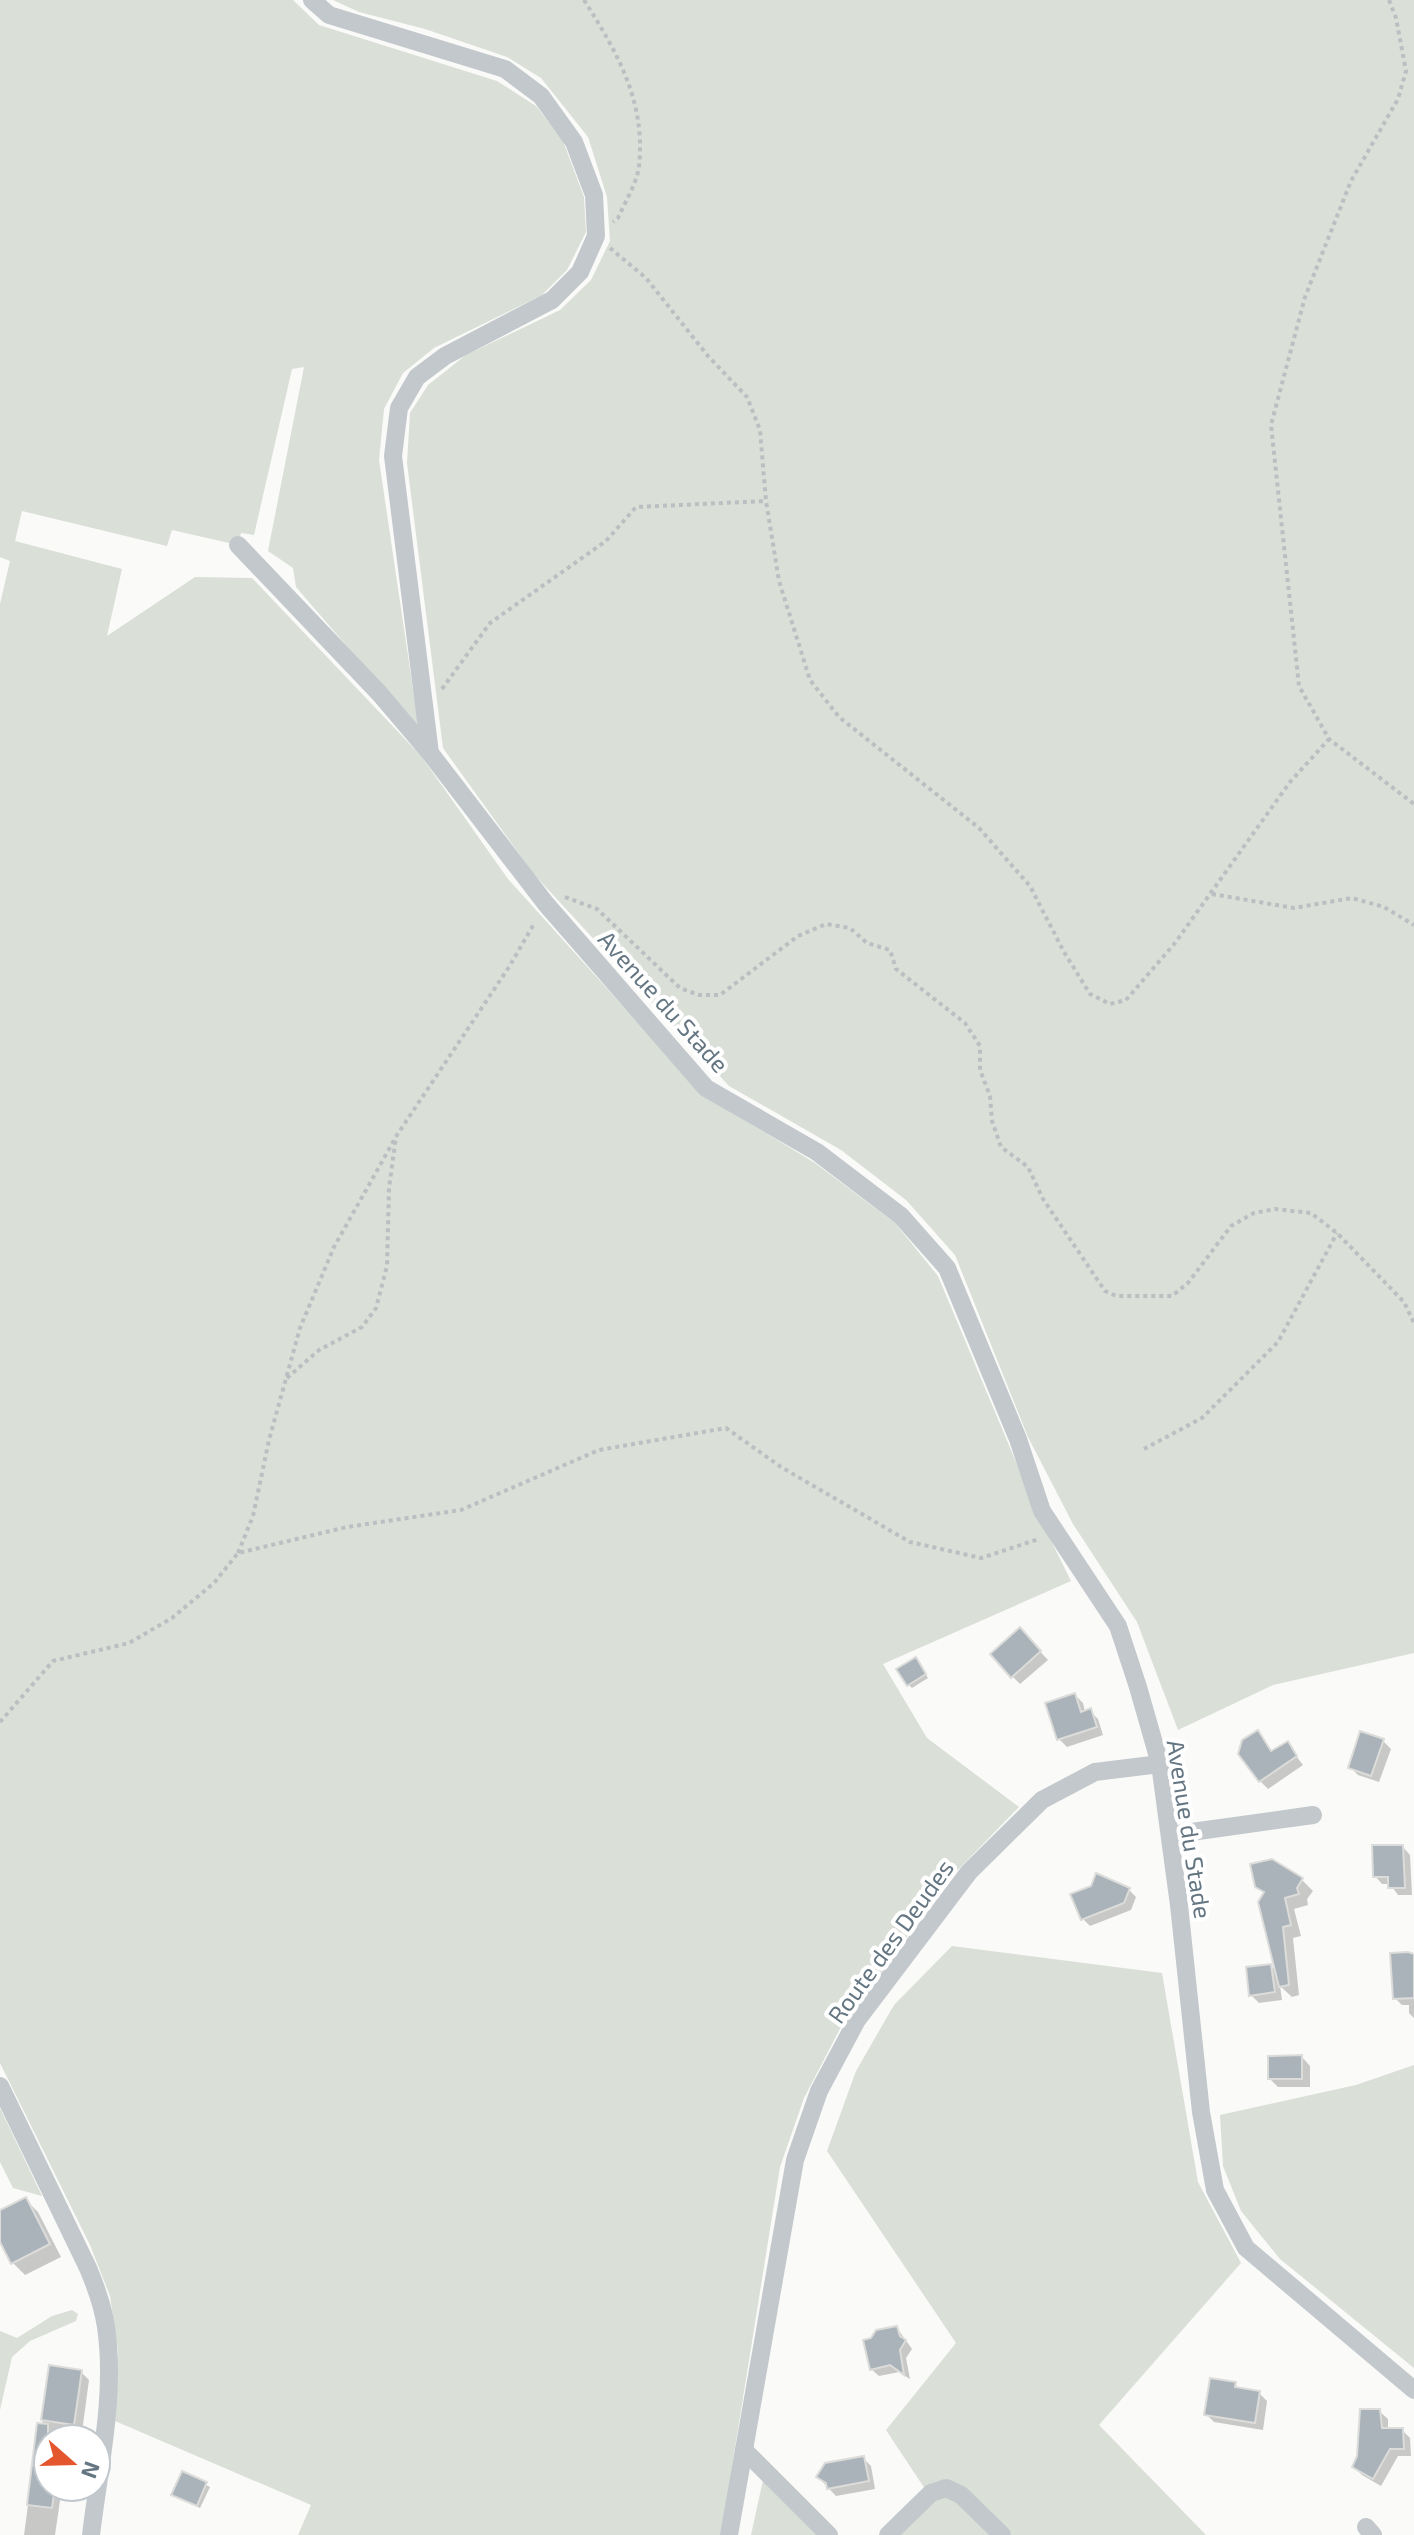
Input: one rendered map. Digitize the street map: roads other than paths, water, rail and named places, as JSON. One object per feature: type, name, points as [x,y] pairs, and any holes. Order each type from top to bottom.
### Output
[{"type":"street","name":"Avenue du Stade","points":[[312,0],[329,15],[505,69],[541,96],[574,142],[594,195],[596,236],[580,272],[552,300],[445,356],[417,377],[399,408],[393,456],[430,753],[546,904],[706,1088],[817,1152],[901,1216],[947,1268],[1018,1439],[1042,1511],[1118,1626],[1160,1764],[1201,2112],[1215,2190],[1246,2248],[1414,2390]]},
{"type":"street","points":[[238,545],[379,693],[430,753]]},
{"type":"street","name":"Route des Deudes","points":[[729,2535],[795,2160],[819,2091],[857,2020],[969,1872],[1042,1800],[1095,1772],[1160,1764]]},
{"type":"street","points":[[1170,1835],[1313,1815]]},
{"type":"street","points":[[0,2086],[88,2268],[104,2317],[108,2347],[107,2403],[91,2535]]},
{"type":"street","points":[[744,2450],[829,2535]]},
{"type":"street","points":[[888,2535],[931,2493],[946,2488],[958,2492],[1002,2535]]}]
